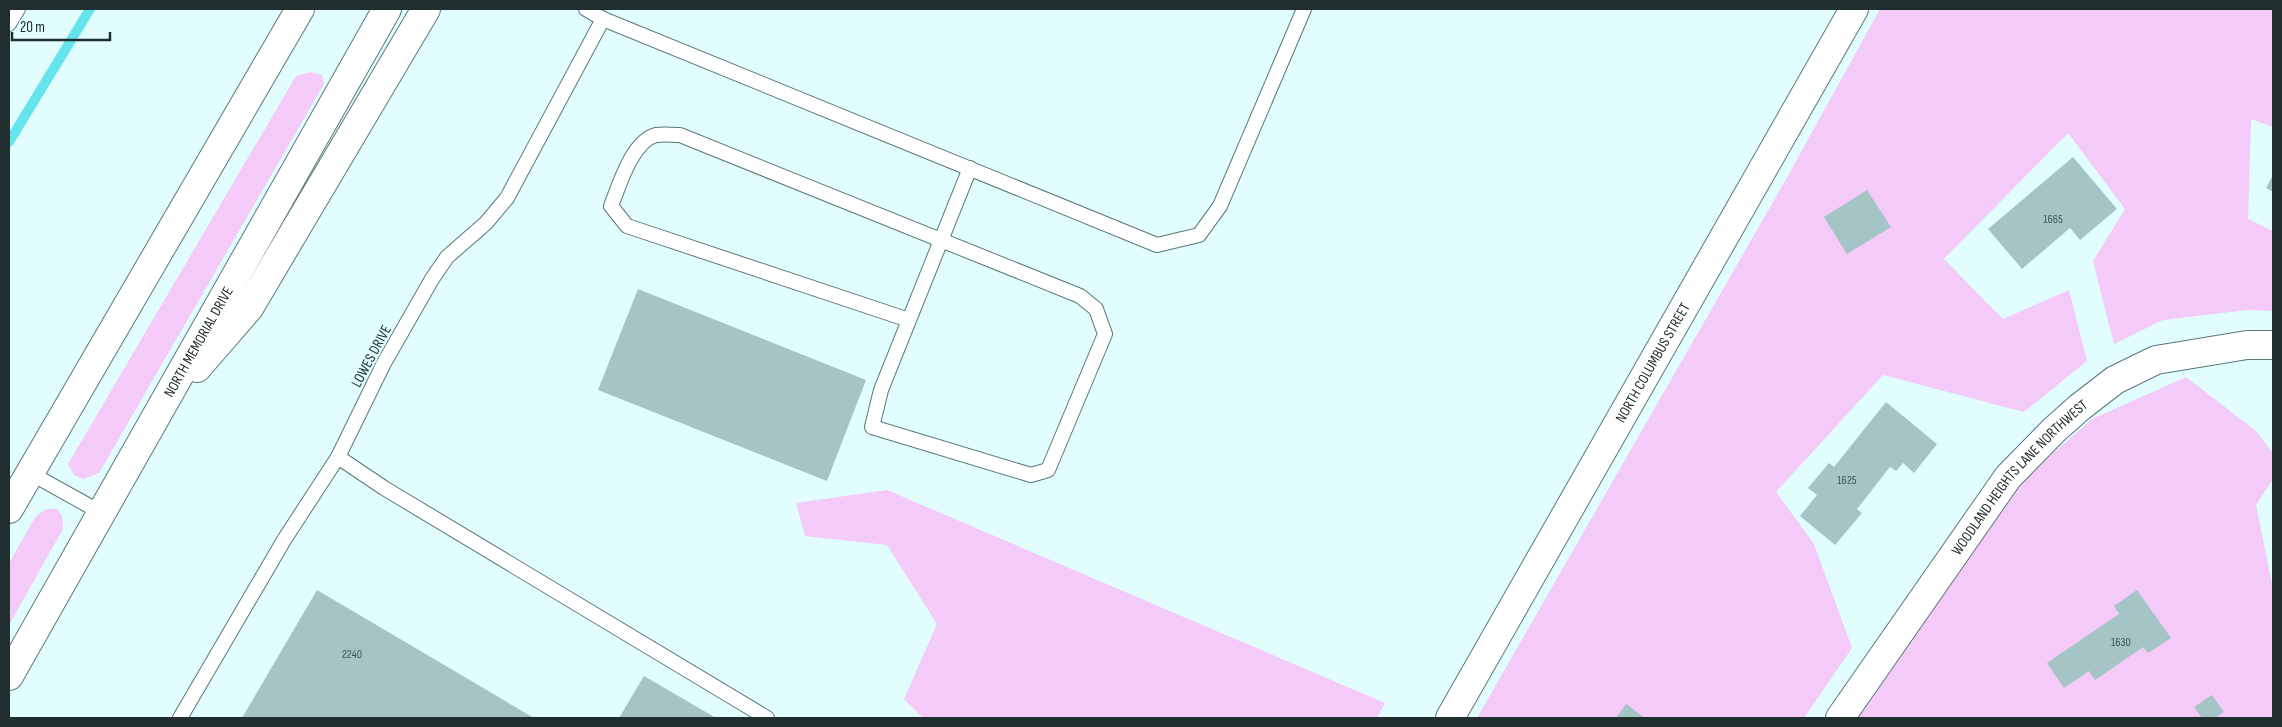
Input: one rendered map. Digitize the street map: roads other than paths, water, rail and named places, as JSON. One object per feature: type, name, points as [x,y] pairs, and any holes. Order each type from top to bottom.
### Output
[{"type":"main road","points":[[9,509],[300,9]]},
{"type":"main road","name":"NORTH MEMORIAL DRIVE","points":[[9,676],[387,9]]},
{"type":"main road","points":[[156,417],[249,308],[426,9]]},
{"type":"main road","name":"NORTH COLUMBUS STREET","points":[[1450,718],[1854,9]]},
{"type":"main road","name":"WOODLAND HEIGHTS LANE NORTHWEST","points":[[1840,718],[1890,643],[2008,478],[2067,418],[2115,380],[2156,360],[2247,345],[2273,345]]},
{"type":"lane","points":[[9,24],[18,9]]},
{"type":"lane","points":[[586,9],[603,19],[1157,245],[1199,235],[1220,206],[1304,9]]},
{"type":"lane","name":"LOWES DRIVE","points":[[180,718],[284,540],[338,457],[384,363],[432,279],[448,258],[486,223],[507,198],[603,19]]},
{"type":"lane","points":[[909,320],[627,226],[611,206],[620,183],[636,148],[654,135],[680,135],[941,240],[1080,296],[1096,309],[1105,334],[1048,470],[1031,475],[872,427],[881,390],[909,320],[941,240],[970,168]]},
{"type":"lane","points":[[338,457],[384,488],[768,718]]},
{"type":"lane","points":[[30,472],[102,513]]},
{"type":"waterway","points":[[9,142],[90,9]]}]
